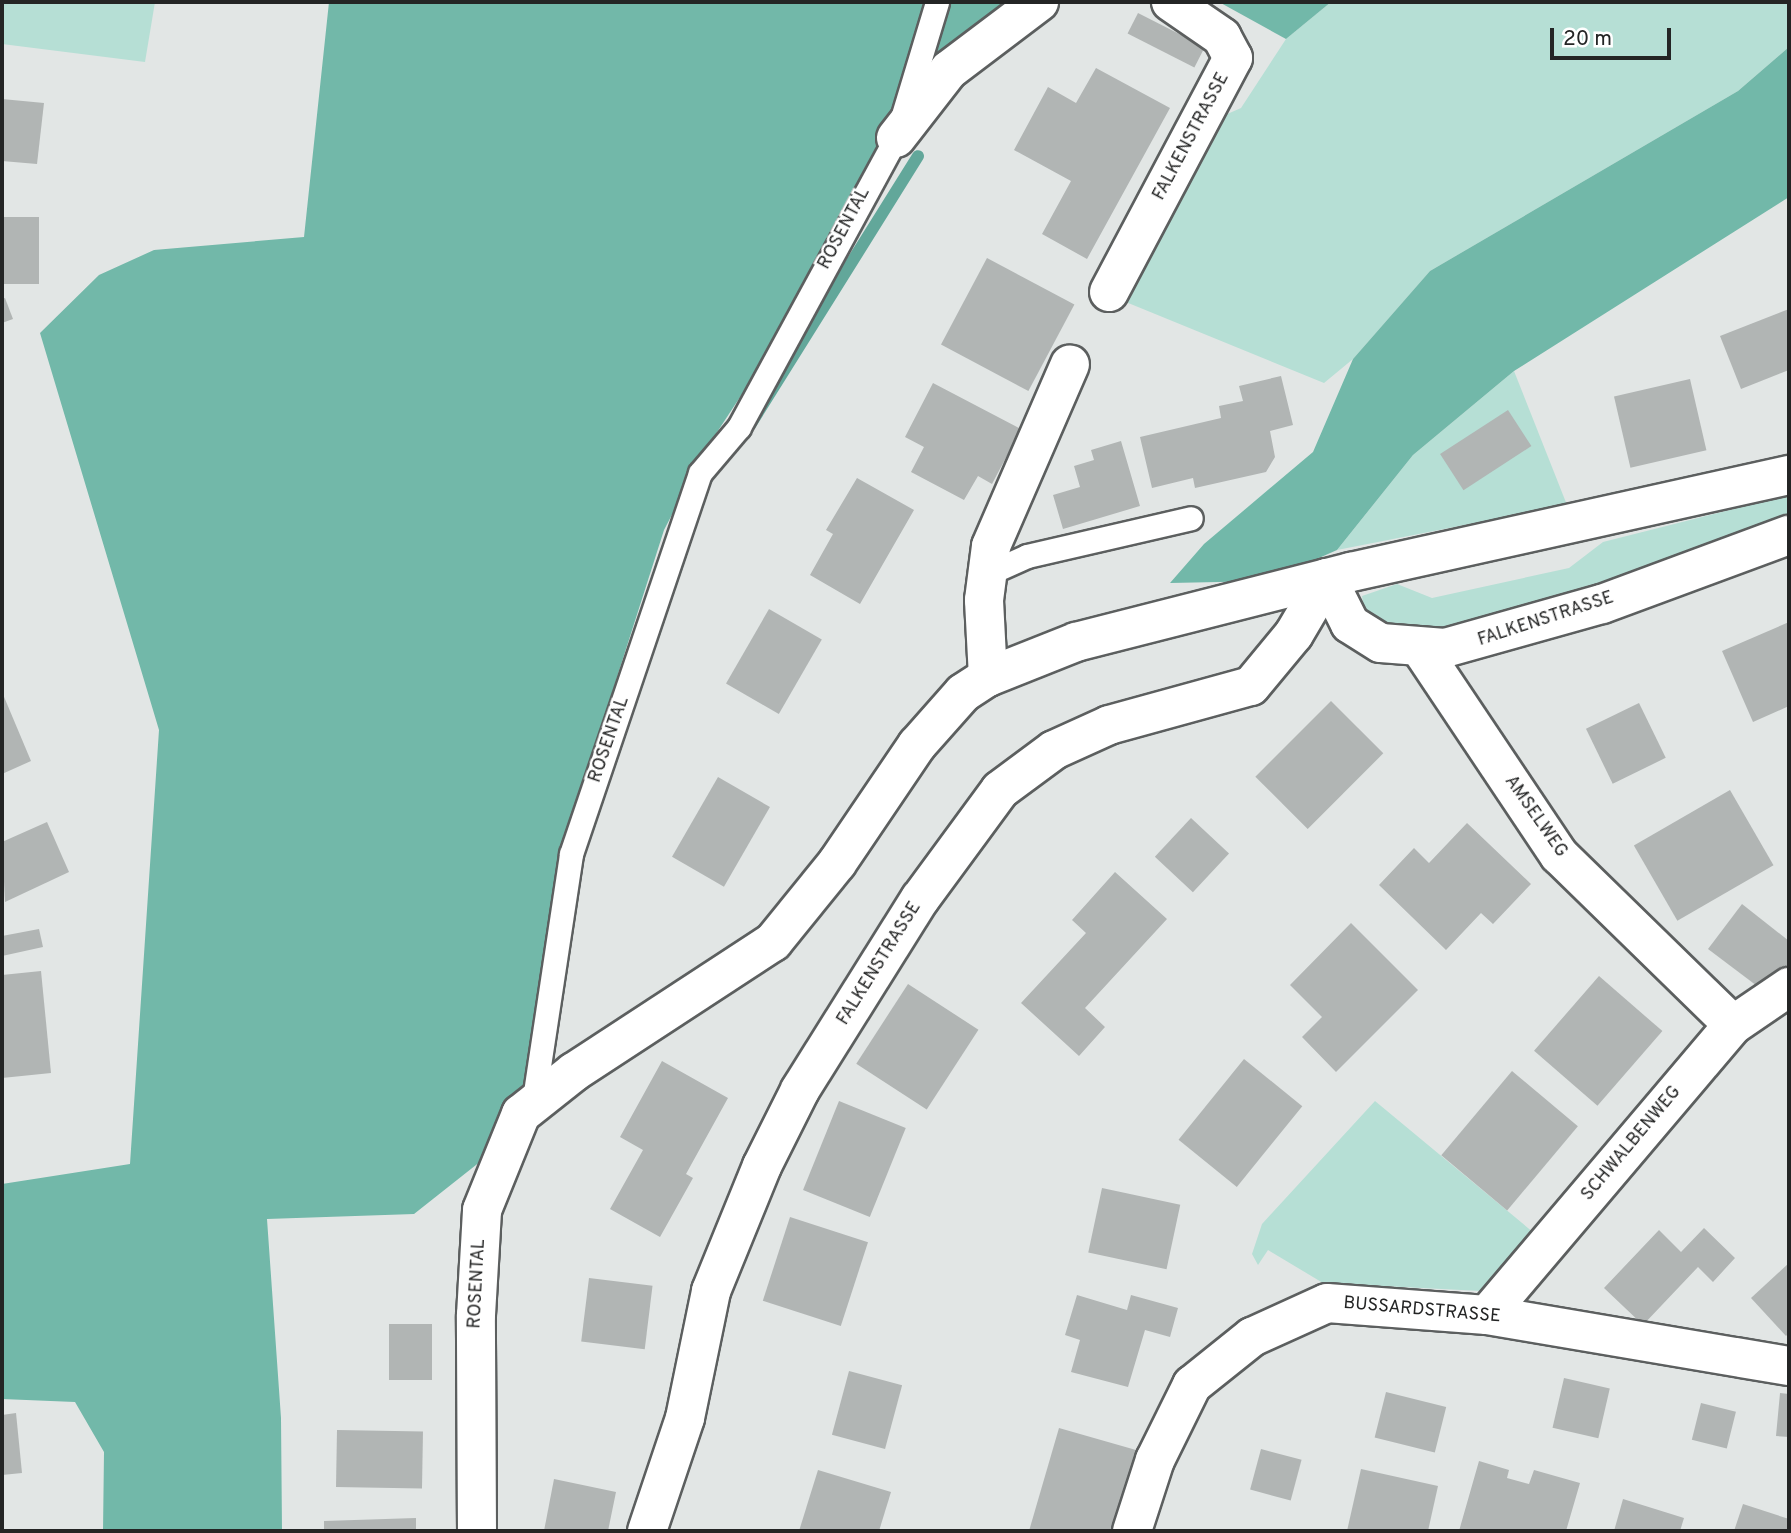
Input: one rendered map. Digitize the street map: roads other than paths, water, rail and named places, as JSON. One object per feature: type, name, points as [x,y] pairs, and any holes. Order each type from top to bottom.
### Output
[{"type":"street","points":[[896,138],[949,70],[1039,2]]},
{"type":"street","name":"FALKENSTRASSE","points":[[1110,292],[1233,58],[1222,37],[1171,2]]},
{"type":"street","points":[[988,677],[987,574],[991,546],[1070,364]]},
{"type":"street","points":[[534,1099],[773,942],[837,863],[940,714],[988,677],[1076,642],[1327,578],[1789,475]]},
{"type":"street","name":"FALKENSTRASSE","points":[[1327,578],[1350,624],[1381,643],[1421,649],[1476,643],[1590,608],[1789,535]]},
{"type":"street","name":"FALKENSTRASSE","points":[[647,1531],[685,1418],[711,1290],[762,1166],[800,1090],[920,899],[1000,790],[1054,750],[1109,725],[1251,685],[1294,634],[1327,578]]},
{"type":"street","name":"AMSELWEG","points":[[1421,649],[1559,855],[1733,1025]]},
{"type":"street","name":"SCHWALBENWEG","points":[[1487,1315],[1733,1025],[1789,987]]},
{"type":"street","name":"ROSENTAL","points":[[477,1531],[475,1315],[482,1210],[508,1138],[534,1099]]},
{"type":"street","name":"BUSSARDSTRASSE","points":[[1132,1531],[1155,1460],[1192,1385],[1252,1337],[1327,1303],[1487,1315],[1789,1366]]},
{"type":"lane","name":"ROSENTAL","points":[[534,1099],[571,854],[699,473],[739,427],[896,138],[937,2]]},
{"type":"lane","points":[[987,574],[1027,556],[1191,517]]},
{"type":"waterway","points":[[750,425],[918,156]]}]
